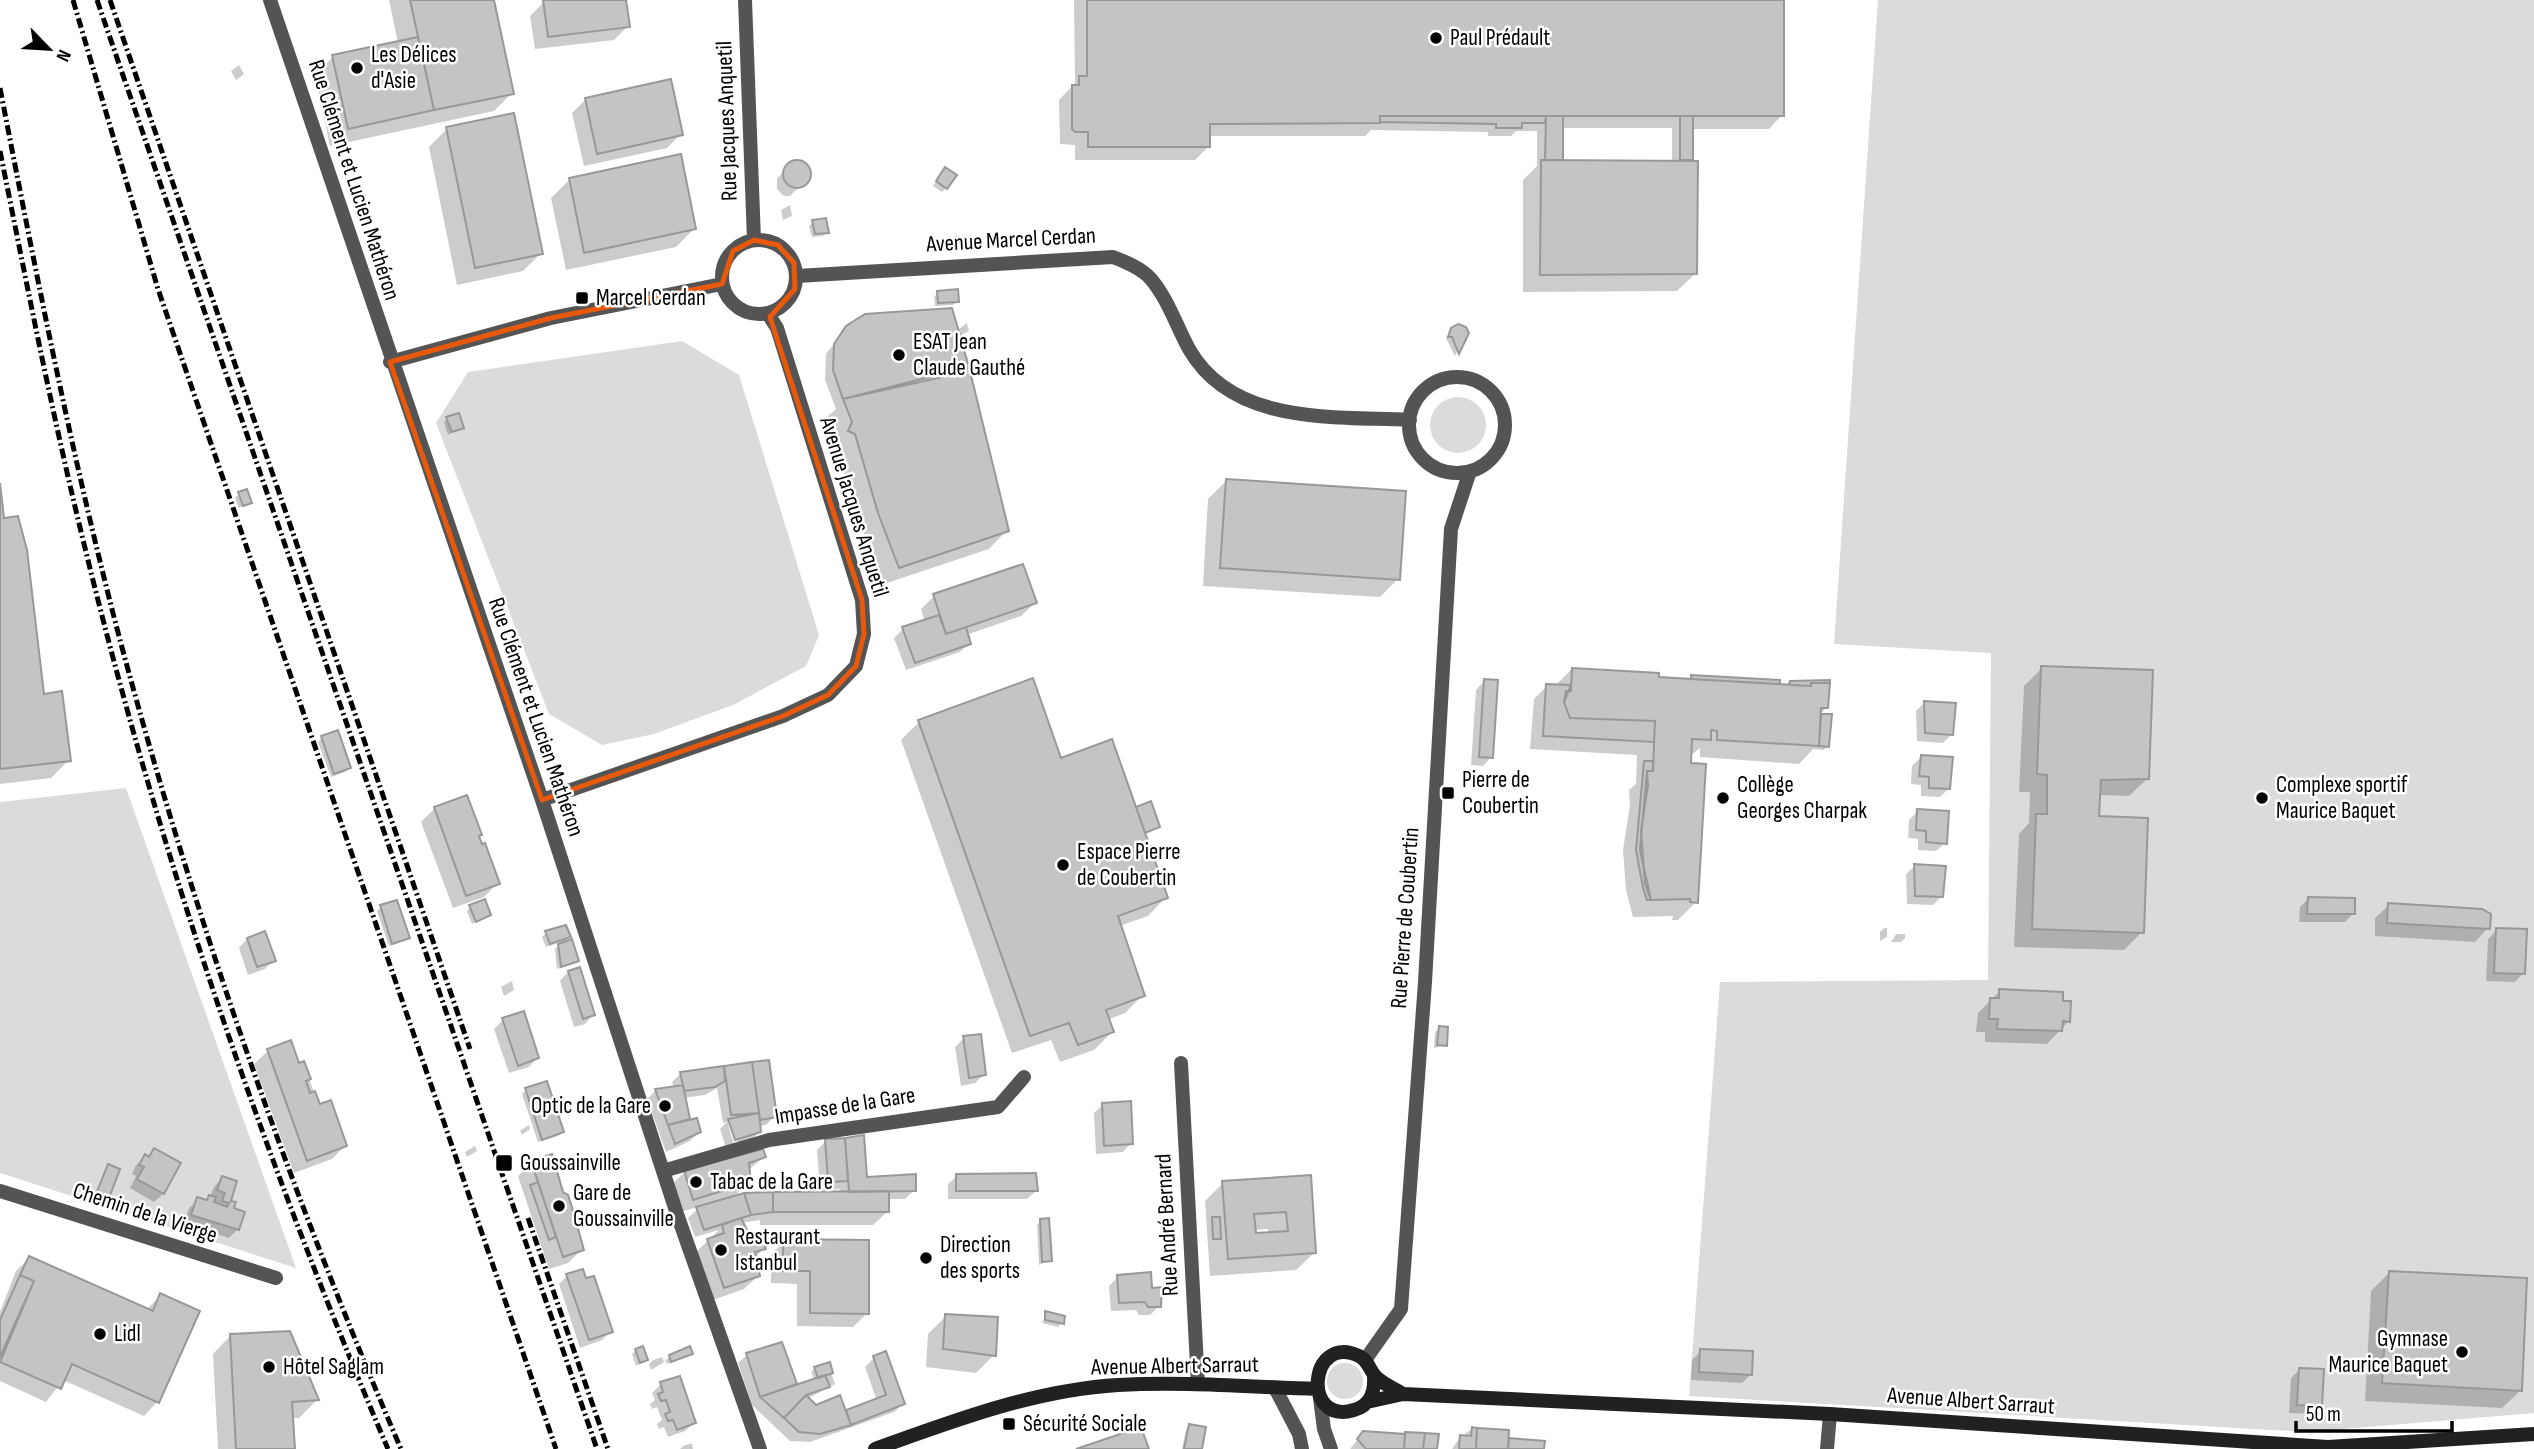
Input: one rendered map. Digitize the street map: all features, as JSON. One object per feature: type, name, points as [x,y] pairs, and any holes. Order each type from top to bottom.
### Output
[{"type":"street","name":"Rue Clément et Lucien Mathéron","points":[[270,0],[390,362],[542,800],[663,1171],[760,1449]]},
{"type":"street","name":"Rue Jacques Anquetil","points":[[745,0],[754,240]]},
{"type":"street","points":[[754,240],[778,245],[794,264],[797,276],[789,300],[768,314],[744,312],[734,305],[722,284],[722,272],[733,251],[754,240]]},
{"type":"street","name":"Avenue Marcel Cerdan","points":[[797,276],[1113,257],[1150,278],[1191,353],[1204,368],[1240,397],[1278,412],[1410,420]]},
{"type":"street","points":[[390,362],[551,318],[722,284]]},
{"type":"street","name":"Avenue Jacques Anquetil","points":[[542,800],[783,716],[828,695],[856,666],[864,634],[862,600],[777,328],[768,314]]},
{"type":"street","points":[[1460,377],[1486,386],[1500,404],[1505,426],[1495,455],[1469,471],[1454,472],[1427,461],[1416,450],[1410,420],[1421,394],[1445,378],[1460,377]]},
{"type":"street","name":"Rue Pierre de Coubertin","points":[[1365,1360],[1401,1309],[1417,1058],[1425,982],[1451,529],[1469,471]]},
{"type":"street","name":"Rue André Bernard","points":[[1181,1063],[1198,1384]]},
{"type":"street","name":"Impasse de la Gare","points":[[663,1171],[769,1140],[999,1107],[1024,1077]]},
{"type":"street","name":"Chemin de la Vierge","points":[[0,1191],[276,1278]]},
{"type":"street","points":[[1327,1448],[1318,1371],[1330,1357],[1348,1353],[1365,1360]]},
{"type":"street","name":"Avenue Albert Sarraut","points":[[1365,1360],[1374,1376],[1403,1394]]},
{"type":"street","points":[[1367,1402],[1375,1385],[1374,1376]]},
{"type":"street","name":"Avenue Albert Sarraut","points":[[875,1449],[964,1417],[1042,1395],[1117,1385],[1198,1384],[1275,1388],[1319,1394],[1327,1405],[1343,1412],[1361,1408],[1367,1402],[1403,1394],[1830,1414],[2175,1444],[2328,1447],[2534,1434]]},
{"type":"street","points":[[1275,1388],[1299,1434],[1301,1449]]},
{"type":"street","points":[[1324,1429],[1343,1412]]},
{"type":"street","points":[[1828,1449],[1830,1414]]},
{"type":"highlighted area","points":[[754,240],[778,245],[794,263],[795,289],[770,317],[862,600],[864,634],[856,666],[828,695],[783,716],[542,800],[390,362],[551,318],[722,284],[733,251]]},
{"type":"shaded area","name":"Complexe sportif Maurice Baquet","points":[[1878,0],[2534,0],[2534,1413],[2307,1432],[1689,1396],[1720,982],[1988,980],[1991,653],[1834,644]]},
{"type":"shaded area","points":[[682,341],[739,375],[819,635],[806,666],[733,705],[654,734],[602,745],[549,714],[436,423],[468,372]]},
{"type":"shaded area","points":[[1458,397],[1478,405],[1486,425],[1478,445],[1458,453],[1438,445],[1430,425],[1438,405]]},
{"type":"shaded area","points":[[126,788],[296,1268],[0,1173],[0,802]]},
{"type":"shaded area","points":[[1345,1363],[1357,1369],[1363,1381],[1357,1393],[1345,1399],[1333,1393],[1327,1381],[1333,1369]]},
{"type":"building","points":[[410,0],[494,0],[514,94],[434,110]]},
{"type":"building","points":[[543,0],[626,0],[630,27],[548,37]]},
{"type":"building","name":"Paul Prédault","points":[[1087,0],[1784,0],[1784,116],[1380,116],[1380,123],[1210,124],[1210,147],[1088,147],[1088,132],[1075,132],[1072,129],[1072,85],[1079,85],[1079,76],[1087,76]]},
{"type":"building","points":[[418,37],[434,110],[348,129],[332,55]]},
{"type":"building","points":[[671,79],[683,135],[597,154],[585,98]]},
{"type":"building","points":[[514,113],[543,254],[475,268],[446,127]]},
{"type":"building","points":[[1380,116],[1546,116],[1545,123],[1522,123],[1522,128],[1496,128],[1496,124],[1380,122]]},
{"type":"building","points":[[1546,116],[1563,116],[1563,160],[1545,160]]},
{"type":"building","points":[[1680,116],[1693,116],[1693,160],[1680,160]]},
{"type":"building","points":[[681,154],[696,229],[584,253],[569,178]]},
{"type":"building","points":[[797,160],[807,164],[811,174],[807,184],[797,188],[787,184],[783,174],[787,164]]},
{"type":"building","points":[[1541,160],[1698,161],[1697,274],[1540,275]]},
{"type":"building","points":[[945,167],[957,175],[947,189],[936,181]]},
{"type":"building","points":[[826,218],[829,233],[815,234],[812,220]]},
{"type":"building","points":[[958,289],[959,302],[938,303],[937,291]]},
{"type":"building","name":"ESAT Jean Claude Gauthé","points":[[952,308],[969,367],[843,399],[833,370],[834,344],[846,326],[865,314]]},
{"type":"building","points":[[1458,324],[1466,327],[1469,333],[1459,354],[1452,337],[1448,337],[1451,328]]},
{"type":"building","points":[[969,367],[1009,531],[899,568],[878,513],[855,434],[848,431],[852,422],[843,399],[938,378]]},
{"type":"building","points":[[459,413],[464,428],[452,432],[446,417]]},
{"type":"building","points":[[1226,479],[1406,491],[1400,580],[1220,568]]},
{"type":"building","points":[[0,483],[4,518],[18,516],[27,550],[44,694],[62,691],[71,761],[0,769]]},
{"type":"building","points":[[247,489],[252,503],[243,506],[238,492]]},
{"type":"building","points":[[1023,564],[1037,603],[946,634],[933,594]]},
{"type":"building","points":[[939,615],[946,634],[966,627],[971,644],[915,663],[902,627]]},
{"type":"building","points":[[2041,666],[2153,670],[2149,779],[2101,780],[2099,816],[2148,818],[2144,933],[2032,929],[2036,814],[2047,814],[2047,775],[2037,774]]},
{"type":"building","points":[[1572,668],[1659,673],[1659,677],[1811,686],[1811,683],[1830,683],[1828,708],[1821,708],[1819,746],[1717,740],[1717,731],[1711,730],[1711,740],[1692,739],[1691,763],[1706,764],[1698,903],[1690,902],[1690,899],[1651,900],[1645,884],[1641,831],[1648,785],[1647,771],[1653,771],[1655,721],[1570,718],[1564,702],[1566,691],[1571,691]]},
{"type":"building","points":[[1691,675],[1780,680],[1780,684],[1691,679]]},
{"type":"building","name":"Espace Pierre de Coubertin","points":[[1033,678],[1061,758],[1112,739],[1168,898],[1118,916],[1145,996],[1106,1010],[1114,1032],[1078,1045],[1069,1023],[1030,1036],[918,720]]},
{"type":"building","points":[[1484,679],[1498,680],[1493,758],[1479,757]]},
{"type":"building","points":[[1830,680],[1830,683],[1811,683],[1811,686],[1789,685],[1790,681]]},
{"type":"building","points":[[1546,684],[1571,685],[1564,702],[1570,718],[1655,721],[1654,742],[1543,736]]},
{"type":"building","points":[[1924,701],[1956,703],[1953,735],[1925,733]]},
{"type":"building","points":[[1821,714],[1832,714],[1829,747],[1819,746]]},
{"type":"building","points":[[338,730],[351,768],[334,774],[321,736]]},
{"type":"building","points":[[1921,755],[1953,757],[1950,789],[1929,788],[1929,777],[1919,776]]},
{"type":"building","points":[[1644,761],[1653,761],[1653,771],[1647,771],[1640,850],[1651,900],[1647,900],[1643,888],[1636,850]]},
{"type":"building","points":[[467,795],[482,835],[479,836],[482,844],[485,843],[500,884],[466,896],[434,807]]},
{"type":"building","points":[[1151,801],[1160,827],[1145,833],[1136,807]]},
{"type":"building","points":[[1917,809],[1949,811],[1947,844],[1926,842],[1926,831],[1916,830]]},
{"type":"building","points":[[1914,864],[1946,866],[1943,897],[1915,896]]},
{"type":"building","points":[[2308,897],[2355,898],[2355,914],[2307,914]]},
{"type":"building","points":[[485,899],[491,915],[476,922],[469,905]]},
{"type":"building","points":[[397,900],[410,938],[392,944],[380,905]]},
{"type":"building","points":[[2388,903],[2482,909],[2491,914],[2490,929],[2387,923]]},
{"type":"building","points":[[566,925],[571,937],[550,944],[545,931]]},
{"type":"building","points":[[2496,928],[2527,929],[2525,974],[2494,973]]},
{"type":"building","points":[[265,931],[276,961],[257,967],[247,938]]},
{"type":"building","points":[[572,939],[579,961],[561,967],[558,944]]},
{"type":"building","points":[[580,967],[595,1015],[583,1019],[568,971]]},
{"type":"building","points":[[1999,989],[2063,992],[2063,1001],[2071,1001],[2070,1022],[2063,1021],[2062,1031],[1997,1029],[1998,1019],[1989,1019],[1990,998],[1999,998]]},
{"type":"building","points":[[524,1011],[539,1058],[518,1066],[502,1018]]},
{"type":"building","points":[[1439,1026],[1448,1027],[1447,1046],[1437,1045]]},
{"type":"building","points":[[981,1034],[986,1075],[969,1078],[963,1036]]},
{"type":"building","points":[[291,1040],[299,1063],[304,1061],[311,1079],[306,1081],[310,1093],[315,1091],[320,1104],[331,1100],[347,1146],[307,1161],[267,1049]]},
{"type":"building","points":[[769,1060],[777,1117],[760,1120],[752,1062]]},
{"type":"building","points":[[752,1062],[759,1113],[731,1115],[724,1066]]},
{"type":"building","points":[[724,1066],[725,1081],[715,1087],[684,1091],[680,1072]]},
{"type":"building","points":[[547,1081],[564,1132],[542,1140],[525,1088]]},
{"type":"building","points":[[683,1085],[690,1119],[668,1125],[655,1089]]},
{"type":"building","points":[[1131,1101],[1133,1144],[1104,1146],[1102,1103]]},
{"type":"building","points":[[759,1113],[761,1132],[735,1140],[728,1119]]},
{"type":"building","points":[[697,1118],[701,1132],[675,1144],[668,1125]]},
{"type":"building","points":[[864,1135],[867,1177],[916,1174],[916,1191],[849,1192],[845,1138]]},
{"type":"building","points":[[845,1138],[848,1181],[828,1182],[825,1139]]},
{"type":"building","points":[[154,1148],[181,1163],[164,1194],[137,1179],[144,1167],[139,1165],[145,1154],[149,1157]]},
{"type":"building","points":[[763,1149],[766,1157],[749,1163],[751,1182],[693,1200],[684,1170]]},
{"type":"building","name":"Gare de Goussainville","points":[[552,1154],[563,1192],[568,1195],[572,1207],[584,1250],[563,1257],[531,1161]]},
{"type":"building","points":[[108,1164],[120,1169],[109,1198],[96,1194]]},
{"type":"building","points":[[1036,1173],[1038,1191],[956,1191],[956,1174]]},
{"type":"building","points":[[1311,1175],[1316,1253],[1228,1259],[1222,1181]],"holes":[[[1286,1212],[1288,1231],[1256,1233],[1254,1214]]]},
{"type":"building","points":[[222,1176],[237,1181],[231,1201],[236,1202],[234,1208],[245,1212],[239,1230],[191,1215],[197,1197],[207,1200],[209,1195],[216,1197],[214,1202],[227,1207],[229,1203],[222,1201],[225,1193],[217,1190]]},
{"type":"building","points":[[538,1182],[556,1237],[549,1240],[530,1185]]},
{"type":"building","points":[[889,1191],[889,1212],[773,1212],[773,1192]]},
{"type":"building","points":[[773,1192],[773,1212],[751,1215],[744,1193]]},
{"type":"building","points":[[744,1193],[751,1215],[704,1230],[696,1207]]},
{"type":"building","points":[[1212,1217],[1220,1217],[1221,1239],[1213,1239]]},
{"type":"building","points":[[741,1218],[752,1240],[762,1237],[766,1249],[755,1252],[760,1276],[724,1288],[707,1239],[724,1233],[722,1225]]},
{"type":"building","points":[[1049,1218],[1052,1261],[1042,1262],[1040,1219]]},
{"type":"building","points":[[783,1239],[869,1240],[869,1314],[810,1313],[810,1271],[783,1271]]},
{"type":"building","name":"Lidl","points":[[29,1256],[153,1311],[160,1293],[200,1311],[159,1403],[72,1364],[61,1389],[0,1362],[34,1281],[20,1275]]},
{"type":"building","points":[[583,1269],[586,1278],[594,1276],[613,1332],[589,1340],[566,1274]]},
{"type":"building","points":[[2389,1271],[2527,1278],[2522,1391],[2382,1383]]},
{"type":"building","points":[[1151,1272],[1152,1288],[1162,1287],[1161,1307],[1148,1307],[1145,1302],[1119,1303],[1117,1275]]},
{"type":"building","points":[[20,1275],[34,1281],[0,1357],[0,1320]]},
{"type":"building","points":[[1045,1311],[1065,1316],[1064,1324],[1045,1320]]},
{"type":"building","points":[[945,1314],[998,1317],[996,1356],[943,1349]]},
{"type":"building","name":"Hôtel Saglam","points":[[290,1331],[319,1400],[292,1402],[295,1449],[236,1449],[230,1334]]},
{"type":"building","points":[[782,1342],[797,1384],[760,1397],[746,1353]]},
{"type":"building","points":[[643,1346],[648,1360],[640,1363],[635,1349]]},
{"type":"building","points":[[690,1346],[693,1354],[671,1362],[669,1355]]},
{"type":"building","points":[[1700,1349],[1753,1351],[1752,1375],[1699,1372]]},
{"type":"building","points":[[886,1351],[905,1404],[851,1425],[846,1410],[886,1395],[873,1356]]},
{"type":"building","points":[[830,1362],[833,1373],[818,1378],[814,1367]]},
{"type":"building","points":[[2299,1368],[2324,1369],[2322,1406],[2297,1405]]},
{"type":"building","points":[[825,1375],[830,1387],[806,1395],[784,1418],[760,1397]]},
{"type":"building","points":[[680,1376],[696,1423],[677,1430],[673,1420],[668,1421],[665,1414],[670,1412],[666,1400],[661,1401],[658,1394],[663,1392],[660,1382]]},
{"type":"building","points":[[806,1395],[816,1405],[840,1395],[851,1425],[820,1434],[799,1432],[784,1418]]},
{"type":"building","points":[[1189,1424],[1206,1427],[1202,1449],[1184,1449]]},
{"type":"building","points":[[1141,1427],[1149,1449],[1076,1449]]},
{"type":"building","points":[[1472,1427],[1477,1428],[1476,1449],[1459,1449],[1460,1435],[1471,1436]]},
{"type":"building","points":[[1477,1428],[1509,1430],[1508,1449],[1476,1449]]},
{"type":"building","points":[[1363,1431],[1405,1434],[1404,1449],[1366,1449],[1357,1439]]},
{"type":"building","points":[[1405,1432],[1425,1433],[1423,1449],[1404,1449]]},
{"type":"building","points":[[1425,1433],[1439,1434],[1437,1449],[1423,1449]]},
{"type":"building","points":[[1509,1438],[1545,1441],[1544,1449],[1508,1449]]},
{"type":"railway","points":[[73,0],[158,289],[556,1449]]},
{"type":"railway","points":[[97,0],[597,1449]]},
{"type":"railway","points":[[110,0],[470,1049]]},
{"type":"railway","points":[[0,88],[70,434],[120,640],[179,846],[282,1150],[401,1449]]},
{"type":"railway","points":[[0,151],[74,502],[115,667],[147,781],[182,894],[258,1118],[342,1340],[388,1449]]},
{"type":"railway","points":[[528,1218],[608,1449]]},
{"type":"place","name":"Paul Prédault","points":[[1436,38]]},
{"type":"place","name":"Les Délices d'Asie","points":[[357,68]]},
{"type":"place","name":"Marcel Cerdan","points":[[582,298]]},
{"type":"place","name":"ESAT Jean Claude Gauthé","points":[[899,355]]},
{"type":"place","name":"Pierre de Coubertin","points":[[1448,793]]},
{"type":"place","name":"Collège Georges Charpak","points":[[1723,798]]},
{"type":"place","name":"Complexe sportif Maurice Baquet","points":[[2262,798]]},
{"type":"place","name":"Espace Pierre de Coubertin","points":[[1063,865]]},
{"type":"place","name":"Optic de la Gare","points":[[665,1106]]},
{"type":"place","name":"Goussainville","points":[[504,1163]]},
{"type":"place","name":"Tabac de la Gare","points":[[696,1182]]},
{"type":"place","name":"Gare de Goussainville","points":[[559,1206]]},
{"type":"place","name":"Restaurant Istanbul","points":[[721,1250]]},
{"type":"place","name":"Direction des sports","points":[[926,1258]]},
{"type":"place","name":"Lidl","points":[[100,1334]]},
{"type":"place","name":"Gymnase Maurice Baquet","points":[[2462,1352]]},
{"type":"place","name":"Hôtel Saglam","points":[[269,1367]]},
{"type":"place","name":"Sécurité Sociale","points":[[1009,1424]]}]
